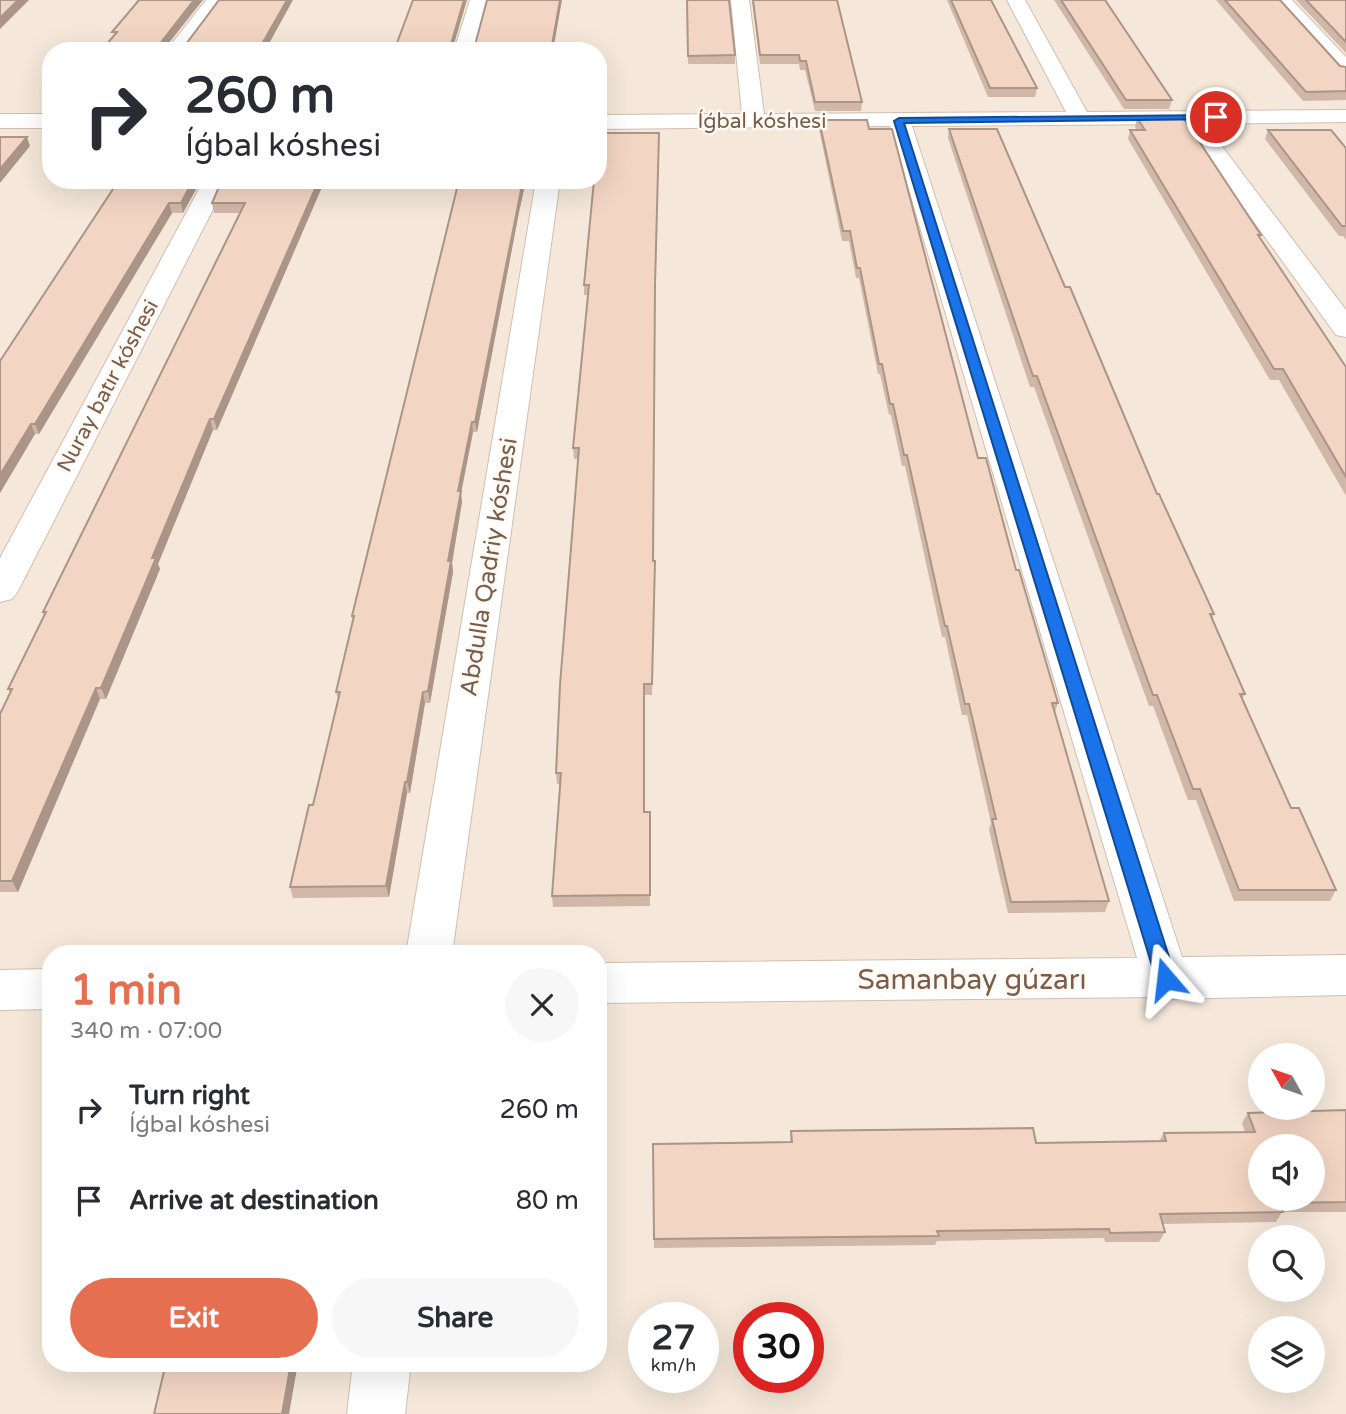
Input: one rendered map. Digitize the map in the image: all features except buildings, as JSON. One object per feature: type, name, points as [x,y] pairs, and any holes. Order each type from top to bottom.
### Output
[{"type":"street","points":[[183,42],[215,0]]},
{"type":"street","points":[[467,42],[479,0]]},
{"type":"street","points":[[740,0],[754,121]]},
{"type":"street","points":[[1016,0],[1080,118]]},
{"type":"street","points":[[1282,0],[1346,69]]},
{"type":"street","name":"Íǵbal kóshesi","points":[[607,122],[1346,117]]},
{"type":"street","points":[[1190,118],[1346,329]]},
{"type":"street","points":[[0,121],[42,121]]},
{"type":"street","points":[[899,121],[1166,979]]},
{"type":"street","name":"Nuray batır kóshesi","points":[[0,591],[211,189]]},
{"type":"street","name":"Abdulla Qadriy kóshesi","points":[[430,945],[547,189]]},
{"type":"street","name":"Samanbay gúzarı","points":[[607,983],[1346,975]]},
{"type":"street","points":[[0,990],[42,989]]},
{"type":"street","points":[[376,1414],[381,1372]]},
{"type":"shaded area","points":[[0,0],[1346,0],[1346,1414],[0,1414]]},
{"type":"route","points":[[1166,979],[899,121],[1216,117]]}]
